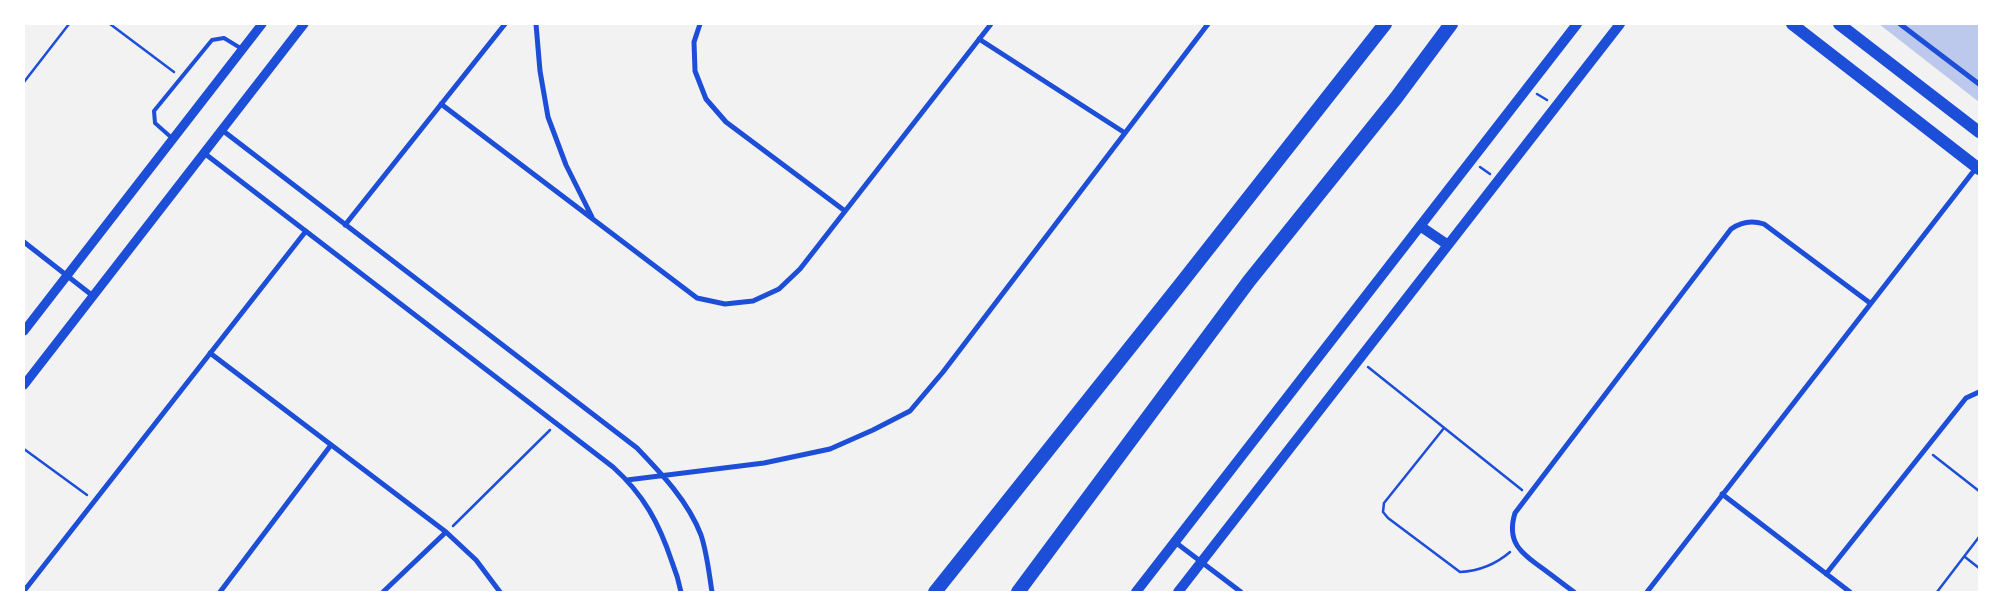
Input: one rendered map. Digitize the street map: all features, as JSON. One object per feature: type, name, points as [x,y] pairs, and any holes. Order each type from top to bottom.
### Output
[{"type":"highway","points":[[935,592],[1385,24]]},
{"type":"highway","points":[[1018,592],[1249,281],[1396,98],[1451,24]]},
{"type":"main road","points":[[1136,592],[1577,24]]},
{"type":"main road","points":[[1178,592],[1620,24]]},
{"type":"main road","points":[[1792,24],[1978,167]]},
{"type":"main road","points":[[1839,24],[1979,132]]},
{"type":"main road","points":[[1420,226],[1448,245]]},
{"type":"street","points":[[24,331],[262,24]]},
{"type":"street","points":[[24,385],[304,24]]},
{"type":"street","points":[[345,224],[505,24]]},
{"type":"street","points":[[536,24],[540,71],[548,117],[566,165],[593,220]]},
{"type":"street","points":[[700,24],[694,42],[695,71],[706,99],[726,122],[845,211]]},
{"type":"street","points":[[441,104],[697,298],[725,304],[753,300],[779,289],[800,269],[991,24]]},
{"type":"street","points":[[627,480],[664,477],[764,463],[830,449],[910,411],[943,372],[1208,24]]},
{"type":"street","points":[[1900,24],[1979,84]]},
{"type":"street","points":[[979,39],[1125,133]]},
{"type":"street","points":[[222,130],[637,448],[664,477],[684,504],[700,535],[708,564],[712,592]]},
{"type":"street","points":[[204,153],[556,423],[627,480],[651,511],[668,551],[681,592]]},
{"type":"street","points":[[1646,592],[1978,167]]},
{"type":"street","points":[[1574,592],[1527,557],[1516,545],[1512,529],[1515,513],[1726,234],[1737,225],[1750,221],[1764,224],[1870,303]]},
{"type":"street","points":[[24,591],[306,231]]},
{"type":"street","points":[[24,242],[93,296]]},
{"type":"street","points":[[210,353],[446,532],[476,560],[500,592]]},
{"type":"street","points":[[1826,574],[1966,398],[1979,392]]},
{"type":"street","points":[[220,592],[331,445]]},
{"type":"street","points":[[1722,494],[1850,592]]},
{"type":"street","points":[[384,592],[446,532]]},
{"type":"street","points":[[1174,542],[1241,592]]},
{"type":"lane","points":[[172,139],[158,127],[154,111],[208,43],[215,38],[224,38],[242,49]]},
{"type":"path","points":[[24,82],[69,24]]},
{"type":"path","points":[[110,24],[181,78]]},
{"type":"path","points":[[1528,87],[1556,106]]},
{"type":"path","points":[[1471,160],[1498,180]]},
{"type":"path","points":[[1359,360],[1529,495]]},
{"type":"path","points":[[446,532],[556,423]]},
{"type":"path","points":[[1444,428],[1384,503],[1382,507],[1385,515],[1460,572],[1491,565],[1500,560],[1516,545]]},
{"type":"path","points":[[24,449],[94,501]]},
{"type":"path","points":[[1926,449],[1979,491]]},
{"type":"path","points":[[1938,592],[1979,537]]},
{"type":"path","points":[[1965,557],[1979,568]]},
{"type":"building","points":[[1879,24],[1979,24],[1979,102]]}]
